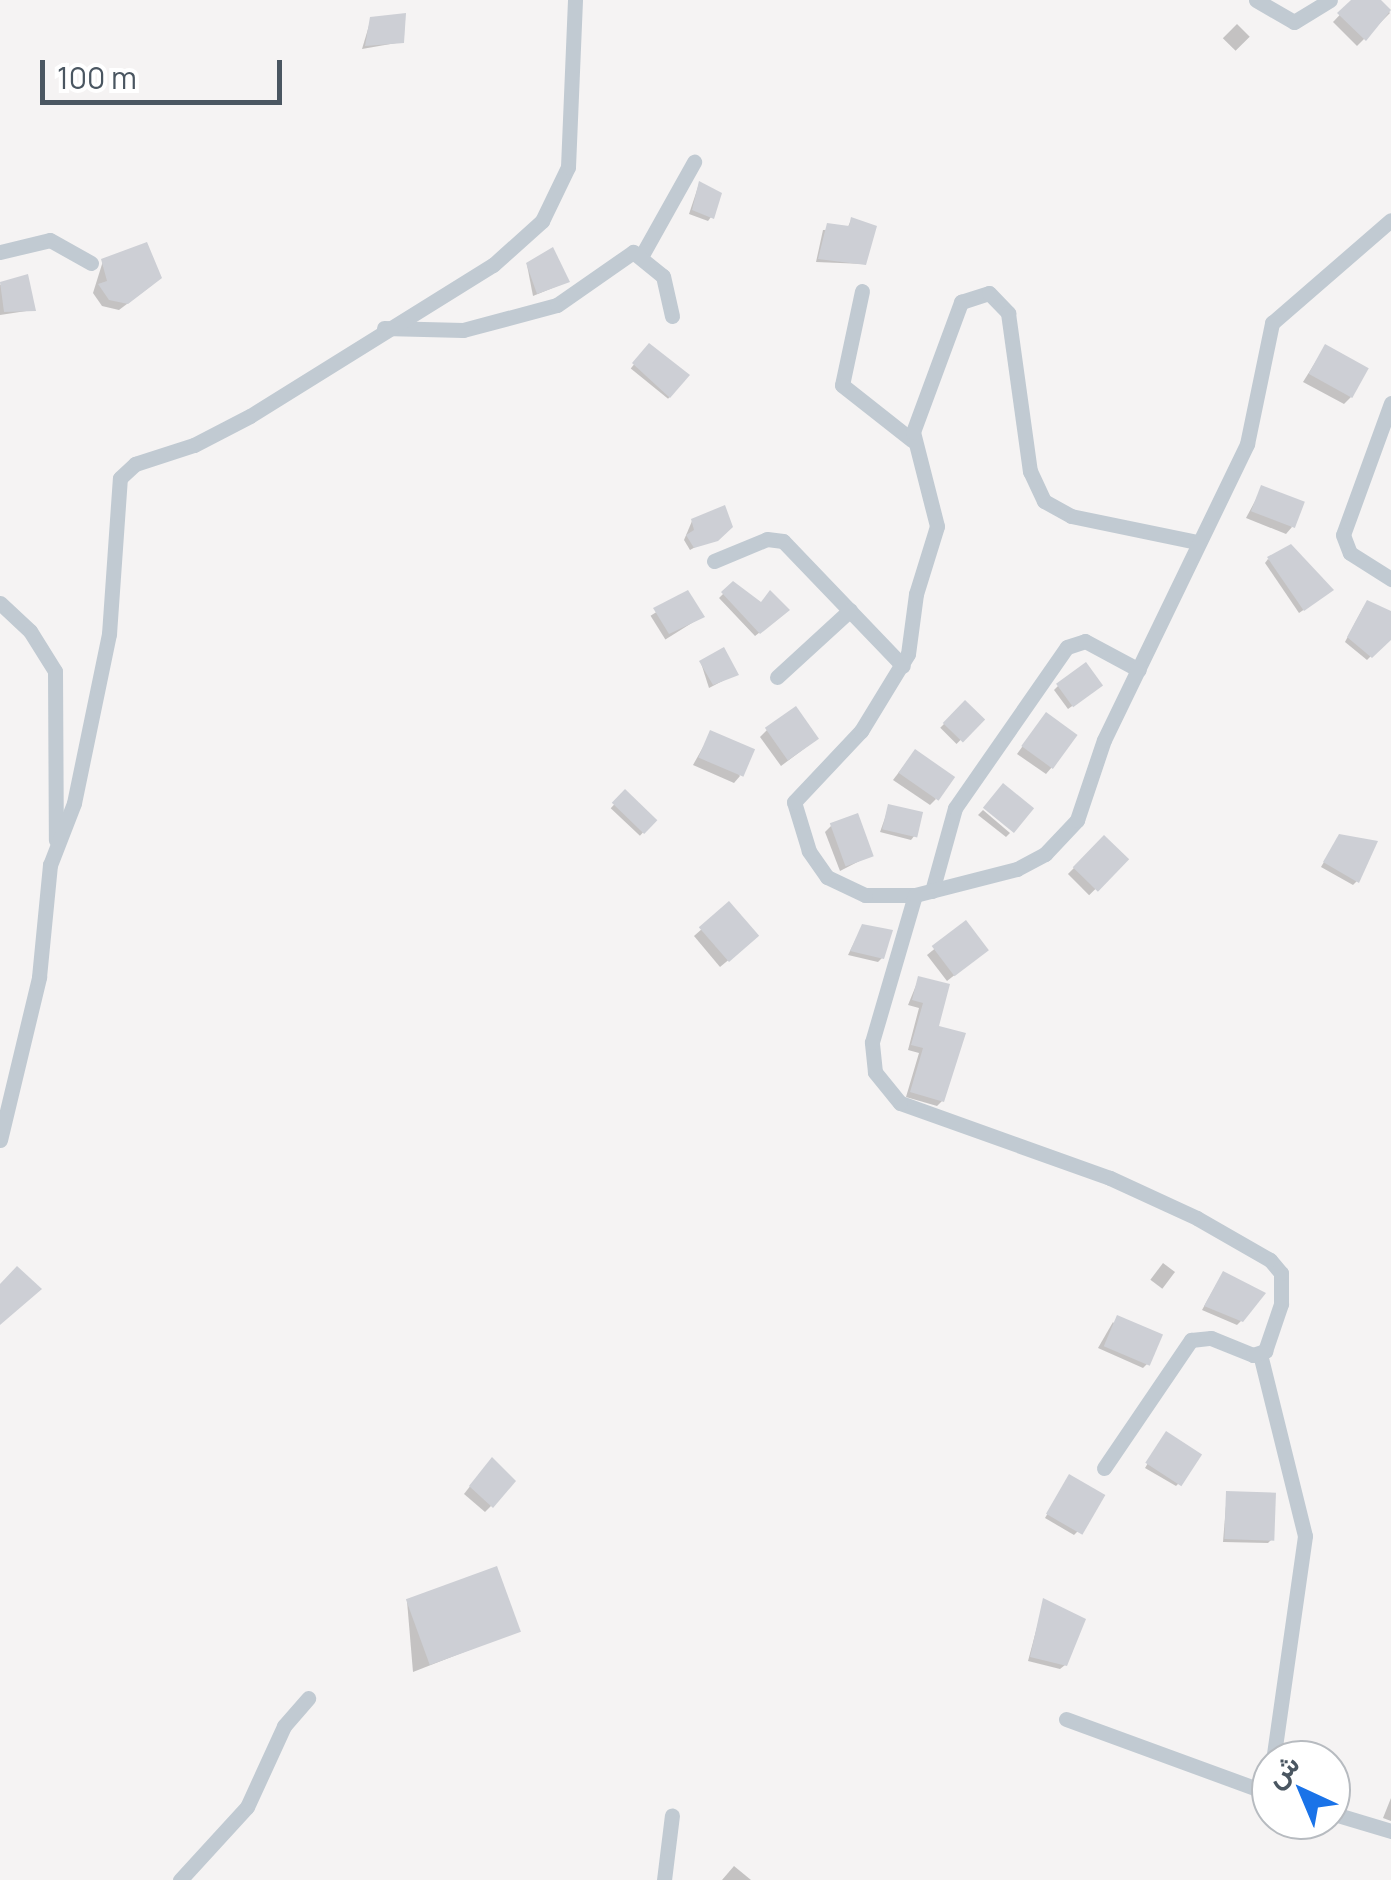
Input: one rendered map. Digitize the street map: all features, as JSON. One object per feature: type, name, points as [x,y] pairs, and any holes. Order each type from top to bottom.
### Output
[{"type":"street","points":[[57,844],[74,803],[109,634],[116,575],[113,514],[124,473],[226,430],[384,328],[494,265],[551,210],[568,167],[575,0]]},
{"type":"street","points":[[1256,0],[1294,22],[1330,0]]},
{"type":"street","points":[[642,255],[694,162]]},
{"type":"street","points":[[862,291],[842,386],[912,440],[934,497],[937,535],[916,594],[903,666],[861,730],[794,802],[809,851],[827,878],[866,895],[915,895],[1017,869],[1067,833],[1087,801],[1104,740],[1254,428],[1272,323],[1391,220]]},
{"type":"street","points":[[0,252],[50,240],[92,263]]},
{"type":"street","points":[[384,328],[463,330],[547,308],[628,254],[642,255],[663,276],[672,316]]},
{"type":"street","points":[[912,440],[953,314],[973,293],[989,293],[1008,312],[1038,494],[1072,516],[1196,542]]},
{"type":"street","points":[[1390,578],[1350,554],[1343,535],[1391,403]]},
{"type":"street","points":[[714,561],[778,540],[903,666]]},
{"type":"street","points":[[0,603],[30,631],[55,671],[57,844],[39,977],[0,1140]]},
{"type":"street","points":[[777,676],[850,610]]},
{"type":"street","points":[[932,891],[955,808],[1066,647],[1085,641],[1139,670]]},
{"type":"street","points":[[915,895],[872,1042],[881,1084],[924,1116],[1110,1178],[1270,1260],[1283,1290],[1269,1346],[1260,1354]]},
{"type":"street","points":[[1104,1468],[1191,1340],[1211,1338],[1260,1354]]},
{"type":"street","points":[[1260,1354],[1304,1536],[1277,1740]]},
{"type":"street","points":[[180,1880],[247,1806],[284,1726],[308,1698]]},
{"type":"street","points":[[1066,1720],[1251,1787]]},
{"type":"street","points":[[664,1880],[672,1816]]},
{"type":"street","points":[[1351,1819],[1391,1832]]},
{"type":"building","points":[[1351,0],[1381,0],[1391,10],[1366,41],[1337,13]]},
{"type":"building","points":[[406,13],[404,43],[365,46],[370,17]]},
{"type":"building","points":[[699,181],[722,193],[714,219],[692,210]]},
{"type":"building","points":[[851,217],[877,226],[866,265],[818,259],[827,223],[849,226]]},
{"type":"building","points":[[147,242],[162,278],[128,304],[109,300],[98,284],[107,281],[101,259]]},
{"type":"building","points":[[553,247],[570,282],[537,294],[526,263]]},
{"type":"building","points":[[28,274],[36,311],[4,312],[0,282]]},
{"type":"building","points":[[649,343],[690,375],[670,398],[632,363]]},
{"type":"building","points":[[1325,344],[1369,368],[1352,398],[1309,374]]},
{"type":"building","points":[[1261,485],[1305,502],[1295,528],[1251,511]]},
{"type":"building","points":[[725,505],[733,527],[718,541],[694,548],[686,535],[694,530],[691,519]]},
{"type":"building","points":[[1291,544],[1334,590],[1304,611],[1267,557]]},
{"type":"building","points":[[733,581],[761,602],[770,590],[790,610],[760,634],[721,592]]},
{"type":"building","points":[[688,590],[705,617],[669,634],[653,608]]},
{"type":"building","points":[[1367,600],[1391,611],[1391,640],[1372,658],[1347,637]]},
{"type":"building","points":[[724,647],[739,675],[713,685],[699,661]]},
{"type":"building","points":[[1086,662],[1103,685],[1073,707],[1056,684]]},
{"type":"building","points":[[965,700],[985,719],[963,742],[943,723]]},
{"type":"building","points":[[796,706],[819,739],[788,761],[765,728]]},
{"type":"building","points":[[1046,712],[1078,735],[1053,769],[1021,746]]},
{"type":"building","points":[[710,730],[755,749],[743,777],[698,758]]},
{"type":"building","points":[[915,749],[955,777],[939,801],[898,773]]},
{"type":"building","points":[[1003,783],[1034,808],[1014,833],[983,808]]},
{"type":"building","points":[[625,789],[657,820],[644,834],[612,803]]},
{"type":"building","points":[[888,804],[923,812],[917,837],[882,829]]},
{"type":"building","points":[[858,813],[874,856],[846,866],[830,823]]},
{"type":"building","points":[[1339,834],[1378,841],[1359,883],[1323,862]]},
{"type":"building","points":[[1104,835],[1129,859],[1098,892],[1073,867]]},
{"type":"building","points":[[729,901],[759,936],[729,962],[699,927]]},
{"type":"building","points":[[966,920],[989,950],[955,976],[932,946]]},
{"type":"building","points":[[862,924],[893,930],[884,959],[850,951]]},
{"type":"building","points":[[918,976],[950,984],[939,1026],[966,1033],[944,1102],[910,1092],[923,1048],[911,1045],[923,1003],[912,1000]]},
{"type":"building","points":[[17,1266],[42,1289],[0,1325],[0,1284]]},
{"type":"building","points":[[1223,1271],[1266,1293],[1243,1322],[1204,1306]]},
{"type":"building","points":[[1117,1315],[1163,1335],[1150,1366],[1104,1346]]},
{"type":"building","points":[[1166,1431],[1202,1454],[1181,1486],[1145,1463]]},
{"type":"building","points":[[492,1457],[516,1481],[493,1508],[469,1486]]},
{"type":"building","points":[[1069,1474],[1105,1495],[1082,1535],[1046,1514]]},
{"type":"building","points":[[1226,1491],[1276,1493],[1274,1541],[1224,1539]]},
{"type":"building","points":[[497,1566],[521,1632],[430,1665],[406,1599]]},
{"type":"building","points":[[1043,1598],[1086,1619],[1067,1666],[1030,1657]]}]
